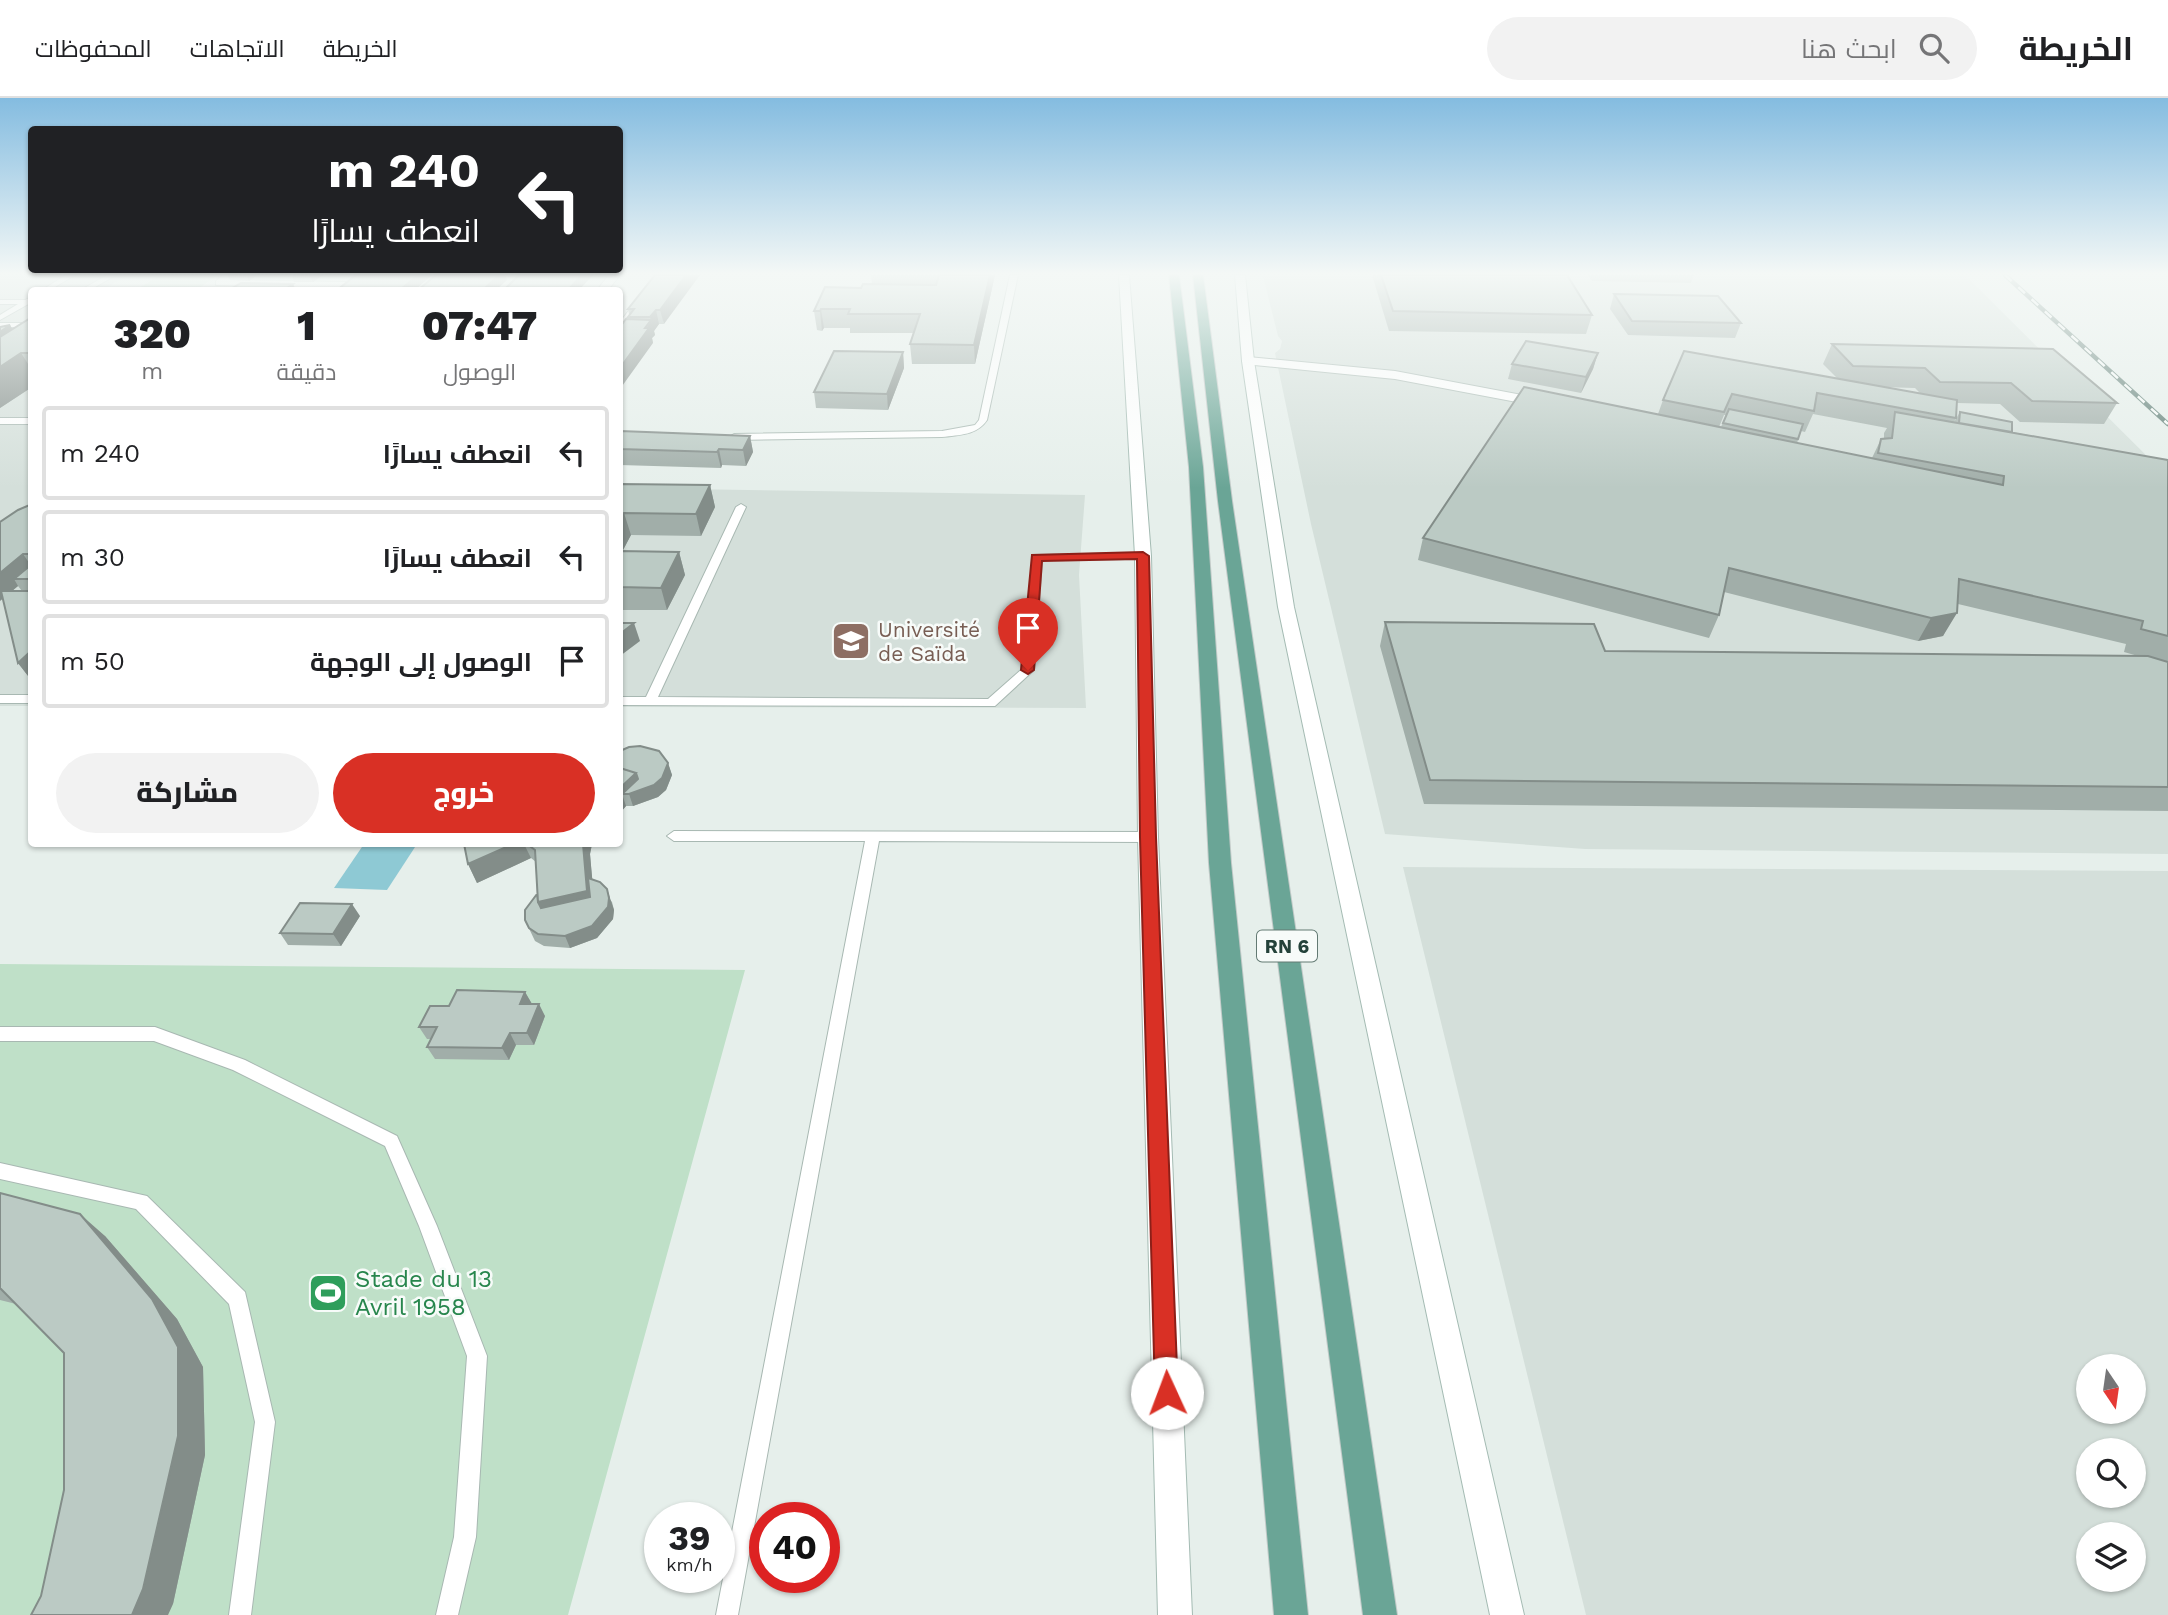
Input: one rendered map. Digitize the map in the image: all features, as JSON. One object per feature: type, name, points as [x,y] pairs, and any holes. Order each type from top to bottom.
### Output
[{"type":"main road","name":"RN 6","points":[[1182,346],[1196,467],[1220,863],[1291,1615]]},
{"type":"main road","name":"RN 6","points":[[1207,346],[1229,528],[1380,1615]]},
{"type":"street","points":[[1129,346],[1143,556],[1148,837],[1175,1615]]},
{"type":"street","points":[[1247,346],[1286,607],[1507,1615]]},
{"type":"street","points":[[1248,361],[1395,375],[1554,405]]},
{"type":"lane","points":[[728,437],[942,435],[978,427],[983,420],[999,346]]},
{"type":"lane","points":[[0,421],[28,421]]},
{"type":"lane","points":[[650,702],[741,507]]},
{"type":"lane","points":[[623,701],[991,703],[1028,670],[1037,557],[1143,556]]},
{"type":"lane","points":[[0,699],[28,699]]},
{"type":"lane","points":[[674,835],[1148,837]]},
{"type":"lane","points":[[727,1615],[873,836]]},
{"type":"lane","points":[[0,1034],[155,1034],[239,1065],[391,1141],[428,1226],[477,1356],[465,1537],[447,1615]]},
{"type":"lane","points":[[0,1171],[141,1202],[238,1299],[265,1422],[240,1615]]},
{"type":"shaded area","points":[[0,346],[28,346],[28,706],[0,706]]},
{"type":"shaded area","points":[[1281,346],[2036,346],[2168,477],[2168,854],[1585,849],[1385,834],[1311,524],[1275,353]]},
{"type":"shaded area","name":"Université de Saïda","points":[[623,488],[1085,495],[1079,575],[1086,708],[623,707]]},
{"type":"shaded area","points":[[1403,867],[2168,871],[2168,1615],[1586,1615]]},
{"type":"green space","name":"Stade du 13 Avril 1958","points":[[0,964],[745,970],[568,1615],[0,1615]]},
{"type":"water","points":[[362,847],[415,847],[387,890],[334,888]]},
{"type":"building","points":[[0,346],[28,346],[28,353],[21,353],[0,367]]},
{"type":"building","points":[[623,346],[636,346],[623,364]]},
{"type":"building","points":[[1523,346],[1555,346],[1598,353],[1586,377],[1512,364]]},
{"type":"building","points":[[1834,346],[2053,349],[2117,403],[2032,401],[2011,383],[1940,382],[1925,368],[1853,366]]},
{"type":"building","points":[[834,351],[903,352],[887,394],[814,392]]},
{"type":"building","points":[[1684,351],[1957,400],[1956,418],[1817,393],[1814,411],[1732,394],[1724,412],[1663,400]]},
{"type":"building","points":[[1524,387],[2003,485],[2004,476],[1878,453],[1881,439],[1892,438],[1895,412],[2168,460],[2168,636],[2141,629],[2143,621],[1959,579],[1957,613],[1931,618],[1729,568],[1719,615],[1423,538]]},
{"type":"building","points":[[1729,409],[1803,424],[1798,439],[1723,423]]},
{"type":"building","points":[[1960,412],[2012,422],[2012,432],[1959,423]]},
{"type":"building","points":[[623,431],[750,436],[743,450],[719,449],[717,452],[623,449]]},
{"type":"building","points":[[623,484],[710,485],[696,514],[623,515]]},
{"type":"building","points":[[28,506],[28,554],[23,554],[0,573],[0,522]]},
{"type":"building","points":[[623,551],[679,552],[661,588],[623,587]]},
{"type":"building","points":[[28,567],[28,579],[14,579]]},
{"type":"building","points":[[1,591],[28,591],[28,654],[18,663]]},
{"type":"building","points":[[1385,622],[1594,624],[1605,651],[2148,656],[2168,662],[2168,787],[1430,780]]},
{"type":"building","points":[[623,623],[634,623],[623,632]]},
{"type":"building","points":[[640,746],[659,751],[668,763],[662,778],[654,785],[623,794],[638,779],[636,773],[623,769],[623,750]]},
{"type":"building","points":[[623,769],[636,773],[623,785]]},
{"type":"building","points":[[465,847],[506,847],[468,864]]},
{"type":"building","points":[[531,847],[583,847],[587,891],[538,902],[535,850]]},
{"type":"building","points":[[588,878],[600,882],[607,889],[609,898],[608,907],[592,926],[565,936],[538,934],[529,928],[525,920],[525,910],[537,894],[541,908],[590,897]]},
{"type":"building","points":[[300,903],[352,904],[333,934],[280,933]]},
{"type":"building","points":[[457,990],[525,992],[520,1004],[539,1004],[527,1033],[510,1033],[502,1048],[427,1047],[437,1027],[419,1027],[430,1006],[449,1006]]},
{"type":"building","points":[[0,1193],[80,1214],[152,1299],[178,1347],[178,1436],[143,1589],[132,1615],[31,1615],[41,1596],[64,1490],[64,1353],[0,1288]]},
{"type":"railway","points":[[2082,346],[2168,424]]},
{"type":"place","name":"Université de Saïda","points":[[851,641]]},
{"type":"place","name":"Stade du 13 Avril 1958","points":[[328,1293]]},
{"type":"route","points":[[1028,670],[1037,557],[1143,556],[1148,837],[1167,1393]]}]
